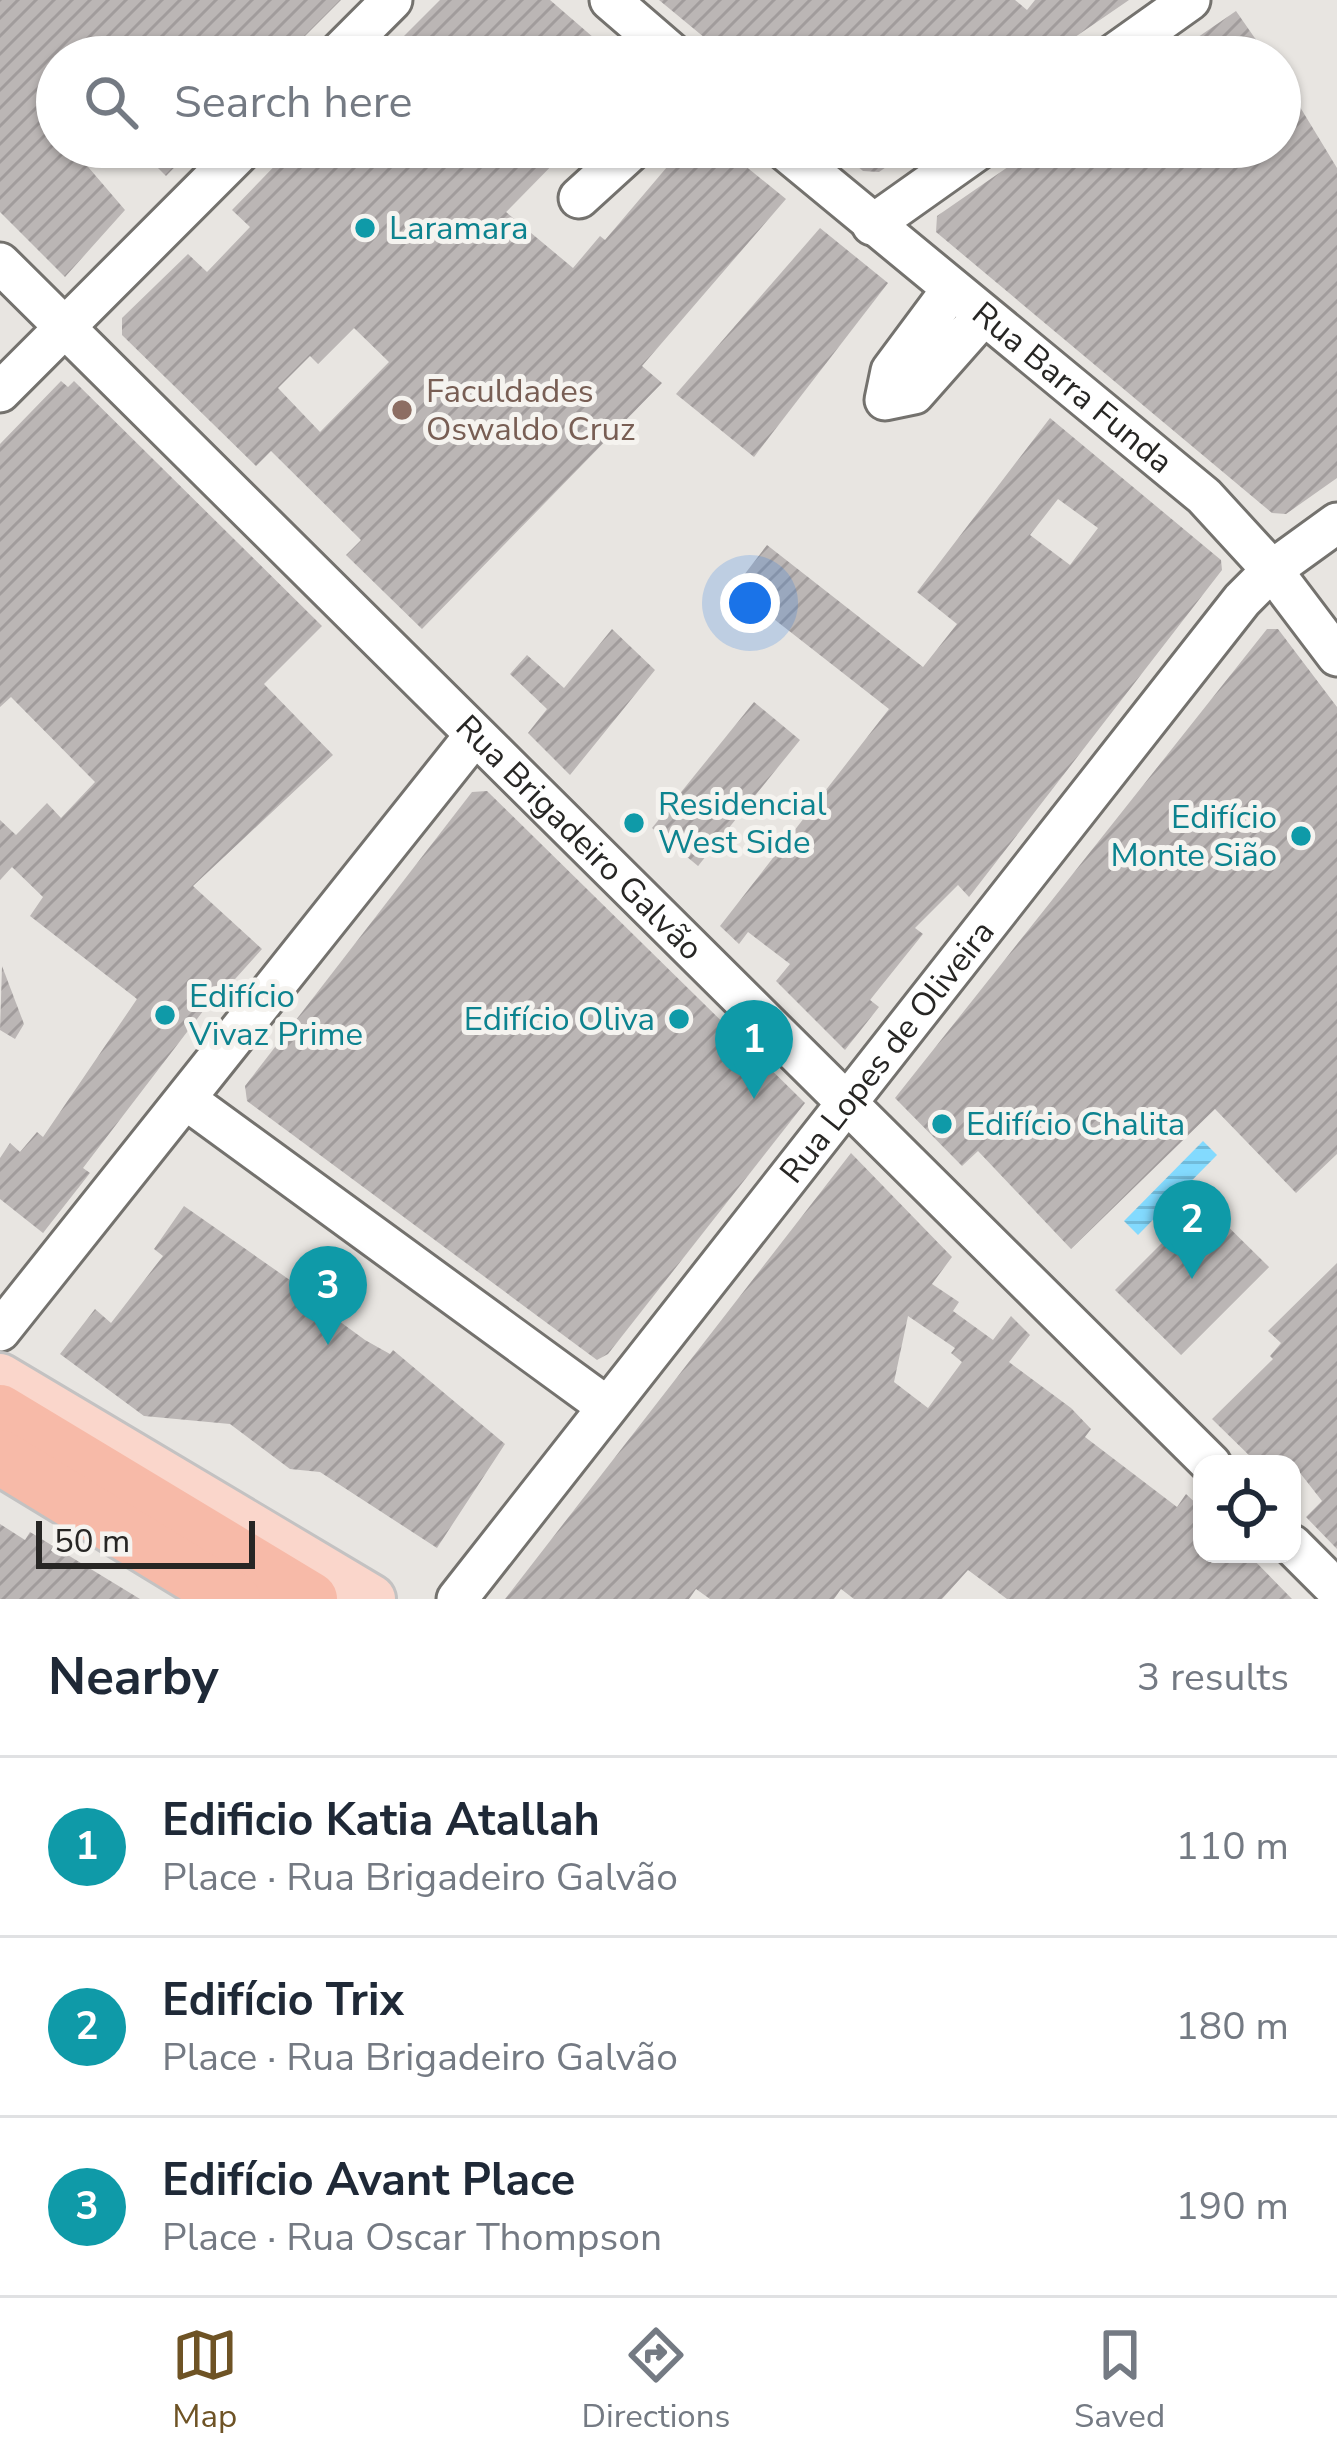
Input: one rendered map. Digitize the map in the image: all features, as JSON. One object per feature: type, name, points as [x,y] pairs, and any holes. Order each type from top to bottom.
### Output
[{"type":"highway","points":[[0,1412],[310,1599]]},
{"type":"highway","points":[[0,1457],[233,1599]]},
{"type":"main road","points":[[0,1378],[371,1599]]},
{"type":"main road","points":[[0,1485],[183,1599]]},
{"type":"street","points":[[356,36],[392,0]]},
{"type":"street","points":[[610,0],[652,36]]},
{"type":"street","points":[[1142,12],[1190,0]]},
{"type":"street","points":[[0,392],[224,168]]},
{"type":"street","points":[[579,198],[612,168]]},
{"type":"street","name":"Rua Barra Funda","points":[[806,168],[1204,496],[1272,570],[1337,656]]},
{"type":"street","points":[[872,225],[952,168]]},
{"type":"street","name":"Rua Brigadeiro Galvão","points":[[0,263],[1202,1455]]},
{"type":"street","points":[[952,289],[891,371],[885,400],[914,394],[983,316]]},
{"type":"street","name":"Rua Lopes de Oliveira","points":[[458,1599],[1242,600],[1272,570],[1337,524]]},
{"type":"street","points":[[0,1331],[188,1101],[475,735]]},
{"type":"street","points":[[188,1101],[606,1406]]},
{"type":"street","points":[[1301,1554],[1337,1590]]},
{"type":"water","points":[[1203,1141],[1217,1155],[1138,1235],[1124,1221]]},
{"type":"building","points":[[0,0],[341,0],[305,36],[36,36],[36,168],[89,168],[125,210],[65,277],[0,212]]},
{"type":"building","points":[[440,0],[550,0],[592,36],[404,36]]},
{"type":"building","points":[[659,0],[1015,0],[1027,10],[1035,0],[1129,0],[1077,36],[703,36]]},
{"type":"building","points":[[1236,11],[1253,36],[1200,36]]},
{"type":"building","points":[[1301,109],[1337,168],[1337,478],[1286,514],[1272,513],[936,232],[937,216],[1007,168],[1301,168]]},
{"type":"building","points":[[273,168],[549,168],[506,212],[573,268],[600,236],[605,240],[666,168],[748,168],[786,199],[642,366],[662,383],[422,629],[346,555],[361,540],[271,451],[256,466],[122,335],[122,318],[188,254],[207,272],[250,227],[232,210]],"holes":[[[354,328],[389,362],[320,432],[278,388],[310,356],[318,364]]]},
{"type":"building","points":[[820,228],[888,283],[754,457],[676,394]]},
{"type":"building","points":[[61,381],[68,387],[74,381],[322,626],[264,684],[333,755],[193,886],[262,949],[227,988],[223,985],[83,1168],[90,1173],[43,1233],[0,1199],[0,1158],[10,1143],[20,1152],[37,1132],[43,1137],[137,999],[30,916],[43,897],[12,867],[0,880],[0,820],[16,835],[47,803],[61,818],[95,782],[11,697],[0,707],[0,444]]},
{"type":"building","points":[[1050,418],[1221,560],[1222,570],[969,897],[958,885],[915,928],[923,934],[870,1000],[879,1007],[845,1050],[776,981],[790,964],[748,932],[739,944],[720,926],[889,709],[734,588],[767,545],[923,667],[957,624],[917,592]],"holes":[[[1058,499],[1098,528],[1070,565],[1030,535]]]},
{"type":"building","points":[[612,629],[655,670],[570,775],[528,733],[547,709],[510,674],[527,655],[564,688]]},
{"type":"building","points":[[1267,629],[1278,629],[1337,707],[1337,1154],[1296,1193],[1215,1109],[1071,1249],[978,1151],[962,1166],[895,1098]]},
{"type":"building","points":[[754,702],[800,740],[698,866],[652,828]]},
{"type":"building","points":[[487,791],[805,1103],[608,1354],[597,1360],[247,1101],[245,1086],[472,792]]},
{"type":"building","points":[[2,966],[24,1024],[15,1039],[0,1030]]},
{"type":"building","points":[[851,1153],[952,1257],[932,1284],[959,1302],[953,1311],[993,1340],[1011,1316],[1030,1335],[1009,1362],[1071,1408],[1091,1429],[1085,1437],[1177,1507],[1186,1494],[1193,1501],[1193,1563],[1257,1563],[1292,1599],[1007,1599],[968,1570],[942,1599],[854,1599],[841,1589],[834,1599],[710,1599],[696,1589],[689,1599],[505,1599]],"holes":[[[908,1316],[955,1348],[951,1353],[962,1362],[928,1408],[894,1382]]]},
{"type":"building","points":[[1203,1202],[1269,1267],[1181,1355],[1115,1290]]},
{"type":"building","points":[[184,1206],[327,1306],[324,1310],[365,1340],[390,1354],[393,1350],[505,1444],[437,1548],[320,1472],[290,1469],[230,1424],[144,1416],[60,1354],[95,1309],[111,1323],[163,1256],[154,1249]]},
{"type":"building","points":[[1337,1263],[1337,1549],[1306,1517],[1322,1501],[1301,1474],[1301,1455],[1249,1455],[1212,1419],[1273,1359],[1270,1356],[1281,1343],[1268,1331]]},
{"type":"building","points":[[0,1524],[25,1540],[30,1532],[140,1599],[0,1599]]},
{"type":"place","name":"Laramara","points":[[365,228]]},
{"type":"place","name":"Faculdades Oswaldo Cruz","points":[[402,410]]},
{"type":"place","name":"Residencial West Side","points":[[634,823]]},
{"type":"place","name":"Edifício Monte Sião","points":[[1301,836]]},
{"type":"place","name":"Edifício Vivaz Prime","points":[[165,1015]]},
{"type":"place","name":"Edifício Oliva","points":[[679,1019]]},
{"type":"place","name":"Edificio Katia Atallah","points":[[754,1099]]},
{"type":"place","name":"Edifício Chalita","points":[[942,1124]]},
{"type":"place","name":"Edifício Trix","points":[[1192,1279]]},
{"type":"place","name":"Edifício Avant Place","points":[[328,1345]]}]
